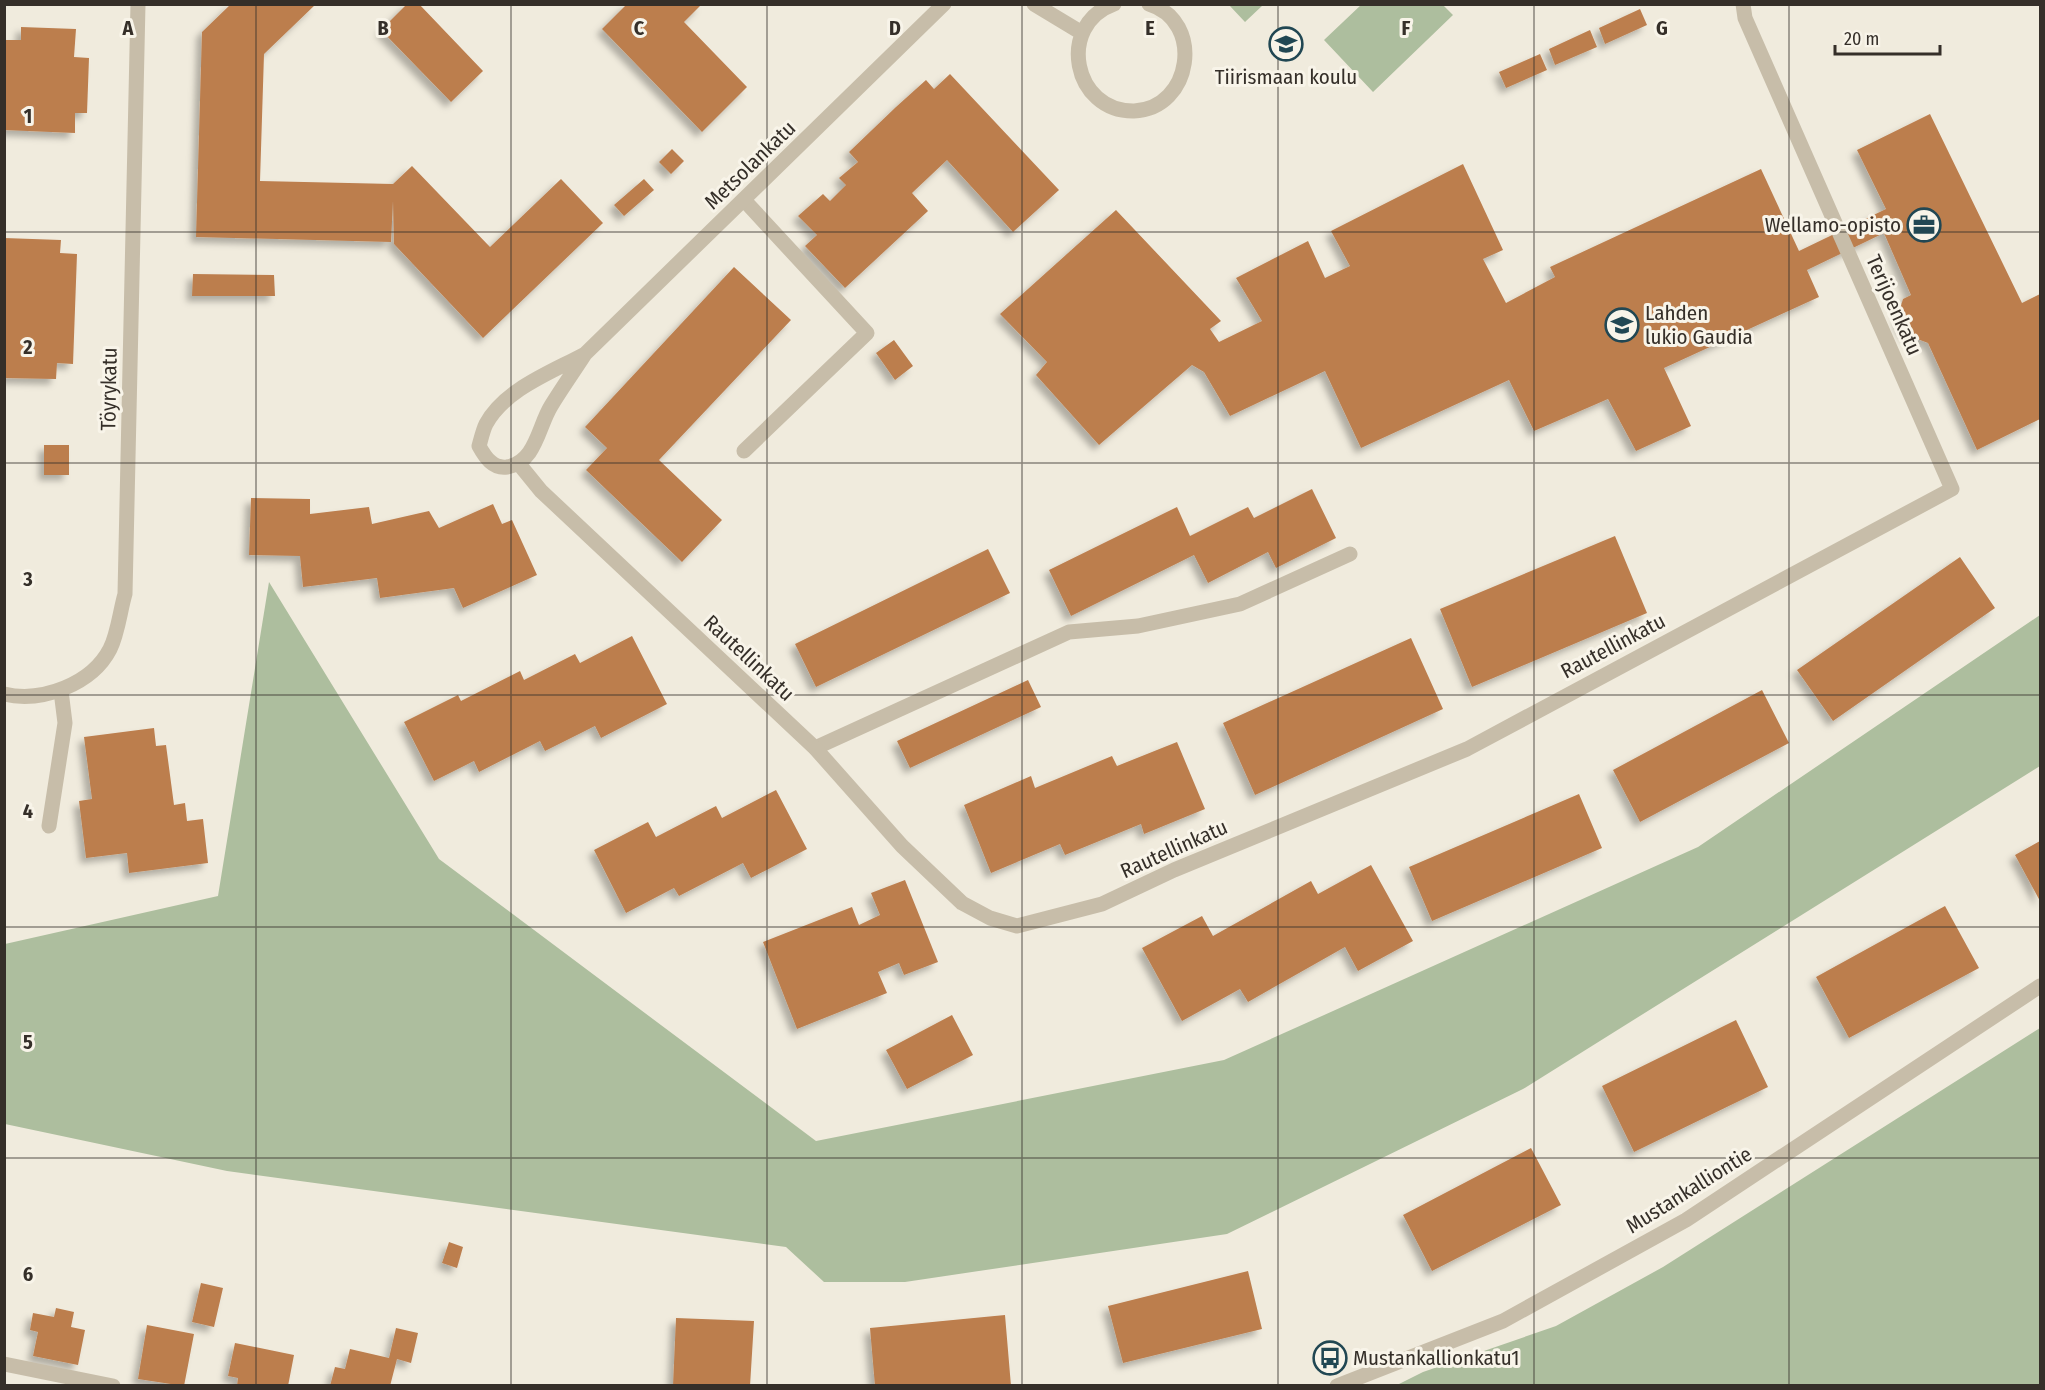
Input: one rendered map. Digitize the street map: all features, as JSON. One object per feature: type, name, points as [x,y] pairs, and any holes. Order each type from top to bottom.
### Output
[{"type":"street","name":"Töyrykatu","points":[[4,694],[17,697],[61,691],[86,676],[110,649],[125,594],[138,4]]},
{"type":"street","name":"Metsolankatu","points":[[585,354],[523,388],[499,407],[486,424],[479,446],[487,461],[503,468],[519,464],[535,444],[550,408],[585,354],[944,4]]},
{"type":"street","points":[[1034,4],[1082,33]]},
{"type":"street","points":[[1114,4],[1091,19],[1082,33],[1077,50],[1078,69],[1086,86],[1098,100],[1116,108],[1135,111],[1153,106],[1169,96],[1180,81],[1186,64],[1186,47],[1180,30],[1170,16],[1149,4]]},
{"type":"street","name":"Terijoenkatu","points":[[1743,4],[1749,27],[1952,489]]},
{"type":"street","points":[[744,200],[867,333],[744,452]]},
{"type":"street","name":"Rautellinkatu","points":[[519,464],[541,491],[815,748],[902,846],[962,903],[990,918],[1017,926],[1102,904],[1174,870],[1467,749],[1952,489]]},
{"type":"street","points":[[815,748],[1069,633],[1138,626],[1240,604],[1350,554]]},
{"type":"street","points":[[50,826],[64,723],[61,691]]},
{"type":"street","name":"Mustankalliontie","points":[[1337,1386],[1503,1321],[1686,1220],[2040,986]]},
{"type":"street","points":[[4,1364],[113,1386]]},
{"type":"green space","points":[[1362,4],[1443,5],[1453,15],[1373,92],[1324,40]]},
{"type":"green space","points":[[1229,5],[1263,5],[1245,22]]},
{"type":"green space","points":[[269,582],[439,859],[816,1141],[1224,1060],[1698,847],[2040,615],[2040,766],[1523,1089],[1227,1234],[905,1282],[824,1282],[786,1247],[227,1171],[5,1124],[5,944],[218,896]]},
{"type":"green space","points":[[2040,1028],[2040,1385],[1397,1385],[1423,1372],[1556,1326],[1663,1267]]},
{"type":"building","points":[[231,4],[316,4],[264,54],[260,181],[393,184],[412,166],[490,247],[561,179],[603,223],[483,338],[394,244],[393,201],[391,242],[196,237],[202,32]]},
{"type":"building","points":[[407,4],[419,4],[483,71],[451,102],[381,30]]},
{"type":"building","points":[[627,4],[702,4],[684,22],[747,87],[702,132],[602,29]]},
{"type":"building","points":[[1640,9],[1647,25],[1605,44],[1599,28]]},
{"type":"building","points":[[21,27],[76,29],[74,57],[89,58],[87,113],[75,113],[75,133],[4,130],[6,40],[21,40]]},
{"type":"building","points":[[1590,30],[1597,47],[1555,65],[1549,49]]},
{"type":"building","points":[[1540,54],[1547,70],[1506,88],[1499,72]]},
{"type":"building","points":[[950,74],[1059,190],[1013,232],[947,160],[912,193],[928,211],[845,288],[805,246],[817,235],[798,216],[823,194],[830,201],[846,185],[839,178],[858,162],[849,152],[896,107],[926,80],[934,89]]},
{"type":"building","points":[[1930,114],[2022,303],[2040,294],[2040,419],[1977,450],[1928,343],[1907,335],[1900,324],[1899,312],[1903,299],[1911,295],[1884,233],[1807,270],[1819,297],[1664,368],[1691,426],[1636,451],[1608,399],[1534,431],[1509,380],[1361,448],[1325,371],[1230,416],[1204,372],[1192,365],[1099,445],[1036,375],[1047,362],[1000,314],[1116,210],[1221,321],[1210,329],[1219,342],[1262,321],[1236,278],[1308,241],[1325,278],[1350,266],[1331,231],[1463,164],[1503,250],[1483,259],[1506,303],[1555,277],[1550,267],[1761,169],[1799,251],[1886,209],[1857,150]]},
{"type":"building","points":[[672,149],[684,161],[671,174],[659,162]]},
{"type":"building","points":[[644,179],[654,190],[624,216],[614,205]]},
{"type":"building","points":[[4,238],[61,240],[60,253],[77,254],[73,364],[57,363],[56,379],[4,378]]},
{"type":"building","points":[[734,267],[791,320],[659,460],[722,520],[682,562],[586,470],[607,448],[585,427]]},
{"type":"building","points":[[193,274],[274,275],[275,296],[192,296]]},
{"type":"building","points":[[894,340],[913,366],[895,380],[876,353]]},
{"type":"building","points":[[44,445],[69,445],[69,475],[44,475]]},
{"type":"building","points":[[1312,489],[1336,538],[1276,568],[1268,552],[1208,583],[1194,555],[1071,616],[1049,570],[1177,507],[1190,536],[1248,507],[1254,518]]},
{"type":"building","points":[[251,498],[310,499],[310,514],[369,507],[372,524],[429,511],[439,528],[493,504],[502,524],[512,520],[537,575],[463,608],[454,588],[380,598],[377,578],[303,587],[300,556],[249,555]]},
{"type":"building","points":[[1615,536],[1647,613],[1472,687],[1440,609]]},
{"type":"building","points":[[988,549],[1010,593],[816,687],[795,644]]},
{"type":"building","points":[[1960,557],[1995,608],[1833,721],[1797,670]]},
{"type":"building","points":[[632,636],[667,704],[601,738],[595,726],[545,751],[540,741],[479,772],[474,761],[434,781],[404,722],[458,695],[461,701],[520,671],[524,680],[575,654],[580,663]]},
{"type":"building","points":[[1411,638],[1443,709],[1255,795],[1223,723]]},
{"type":"building","points":[[1028,680],[1041,707],[910,768],[897,741]]},
{"type":"building","points":[[1762,690],[1789,743],[1640,822],[1613,770]]},
{"type":"building","points":[[154,728],[156,746],[166,745],[174,805],[185,803],[187,821],[203,819],[208,863],[129,873],[127,853],[86,858],[79,801],[92,799],[84,737]]},
{"type":"building","points":[[1177,742],[1205,809],[1144,834],[1141,824],[1065,855],[1060,844],[991,873],[964,805],[1031,776],[1035,788],[1112,756],[1117,766]]},
{"type":"building","points":[[776,790],[807,849],[751,878],[743,863],[679,896],[674,888],[626,913],[594,850],[648,822],[656,837],[716,806],[722,818]]},
{"type":"building","points":[[1579,794],[1602,848],[1432,921],[1409,867]]},
{"type":"building","points":[[2040,841],[2040,901],[2015,855]]},
{"type":"building","points":[[1371,865],[1413,941],[1358,971],[1345,947],[1248,1002],[1240,989],[1182,1021],[1142,948],[1202,916],[1213,936],[1311,881],[1318,894]]},
{"type":"building","points":[[905,880],[938,962],[904,975],[899,963],[878,972],[887,993],[797,1029],[763,942],[852,907],[859,925],[880,915],[871,893]]},
{"type":"building","points":[[1945,906],[1979,968],[1849,1038],[1816,977]]},
{"type":"building","points":[[952,1015],[973,1055],[907,1089],[886,1050]]},
{"type":"building","points":[[1736,1020],[1768,1087],[1634,1152],[1602,1086]]},
{"type":"building","points":[[1531,1148],[1561,1205],[1432,1271],[1403,1215]]},
{"type":"building","points":[[449,1242],[463,1247],[457,1268],[442,1263]]},
{"type":"building","points":[[1248,1271],[1262,1329],[1123,1363],[1108,1306]]},
{"type":"building","points":[[201,1283],[223,1288],[214,1327],[192,1322]]},
{"type":"building","points":[[56,1308],[74,1312],[71,1327],[85,1330],[78,1365],[33,1356],[38,1332],[30,1330],[33,1313],[54,1317]]},
{"type":"building","points":[[1005,1315],[1011,1386],[875,1386],[870,1328]]},
{"type":"building","points":[[676,1318],[754,1321],[750,1386],[673,1386]]},
{"type":"building","points":[[147,1325],[194,1334],[184,1386],[138,1379]]},
{"type":"building","points":[[396,1328],[418,1333],[411,1363],[397,1359],[390,1386],[330,1386],[335,1367],[345,1369],[350,1349],[389,1358]]},
{"type":"building","points":[[235,1343],[294,1355],[288,1386],[237,1386],[238,1378],[228,1376]]},
{"type":"place","name":"Tiirismaan koulu","points":[[1286,44]]},
{"type":"place","name":"Wellamo-opisto","points":[[1924,225]]},
{"type":"place","name":"Lahden lukio Gaudia","points":[[1622,325]]},
{"type":"place","name":"Mustankallionkatu1","points":[[1330,1358]]}]
